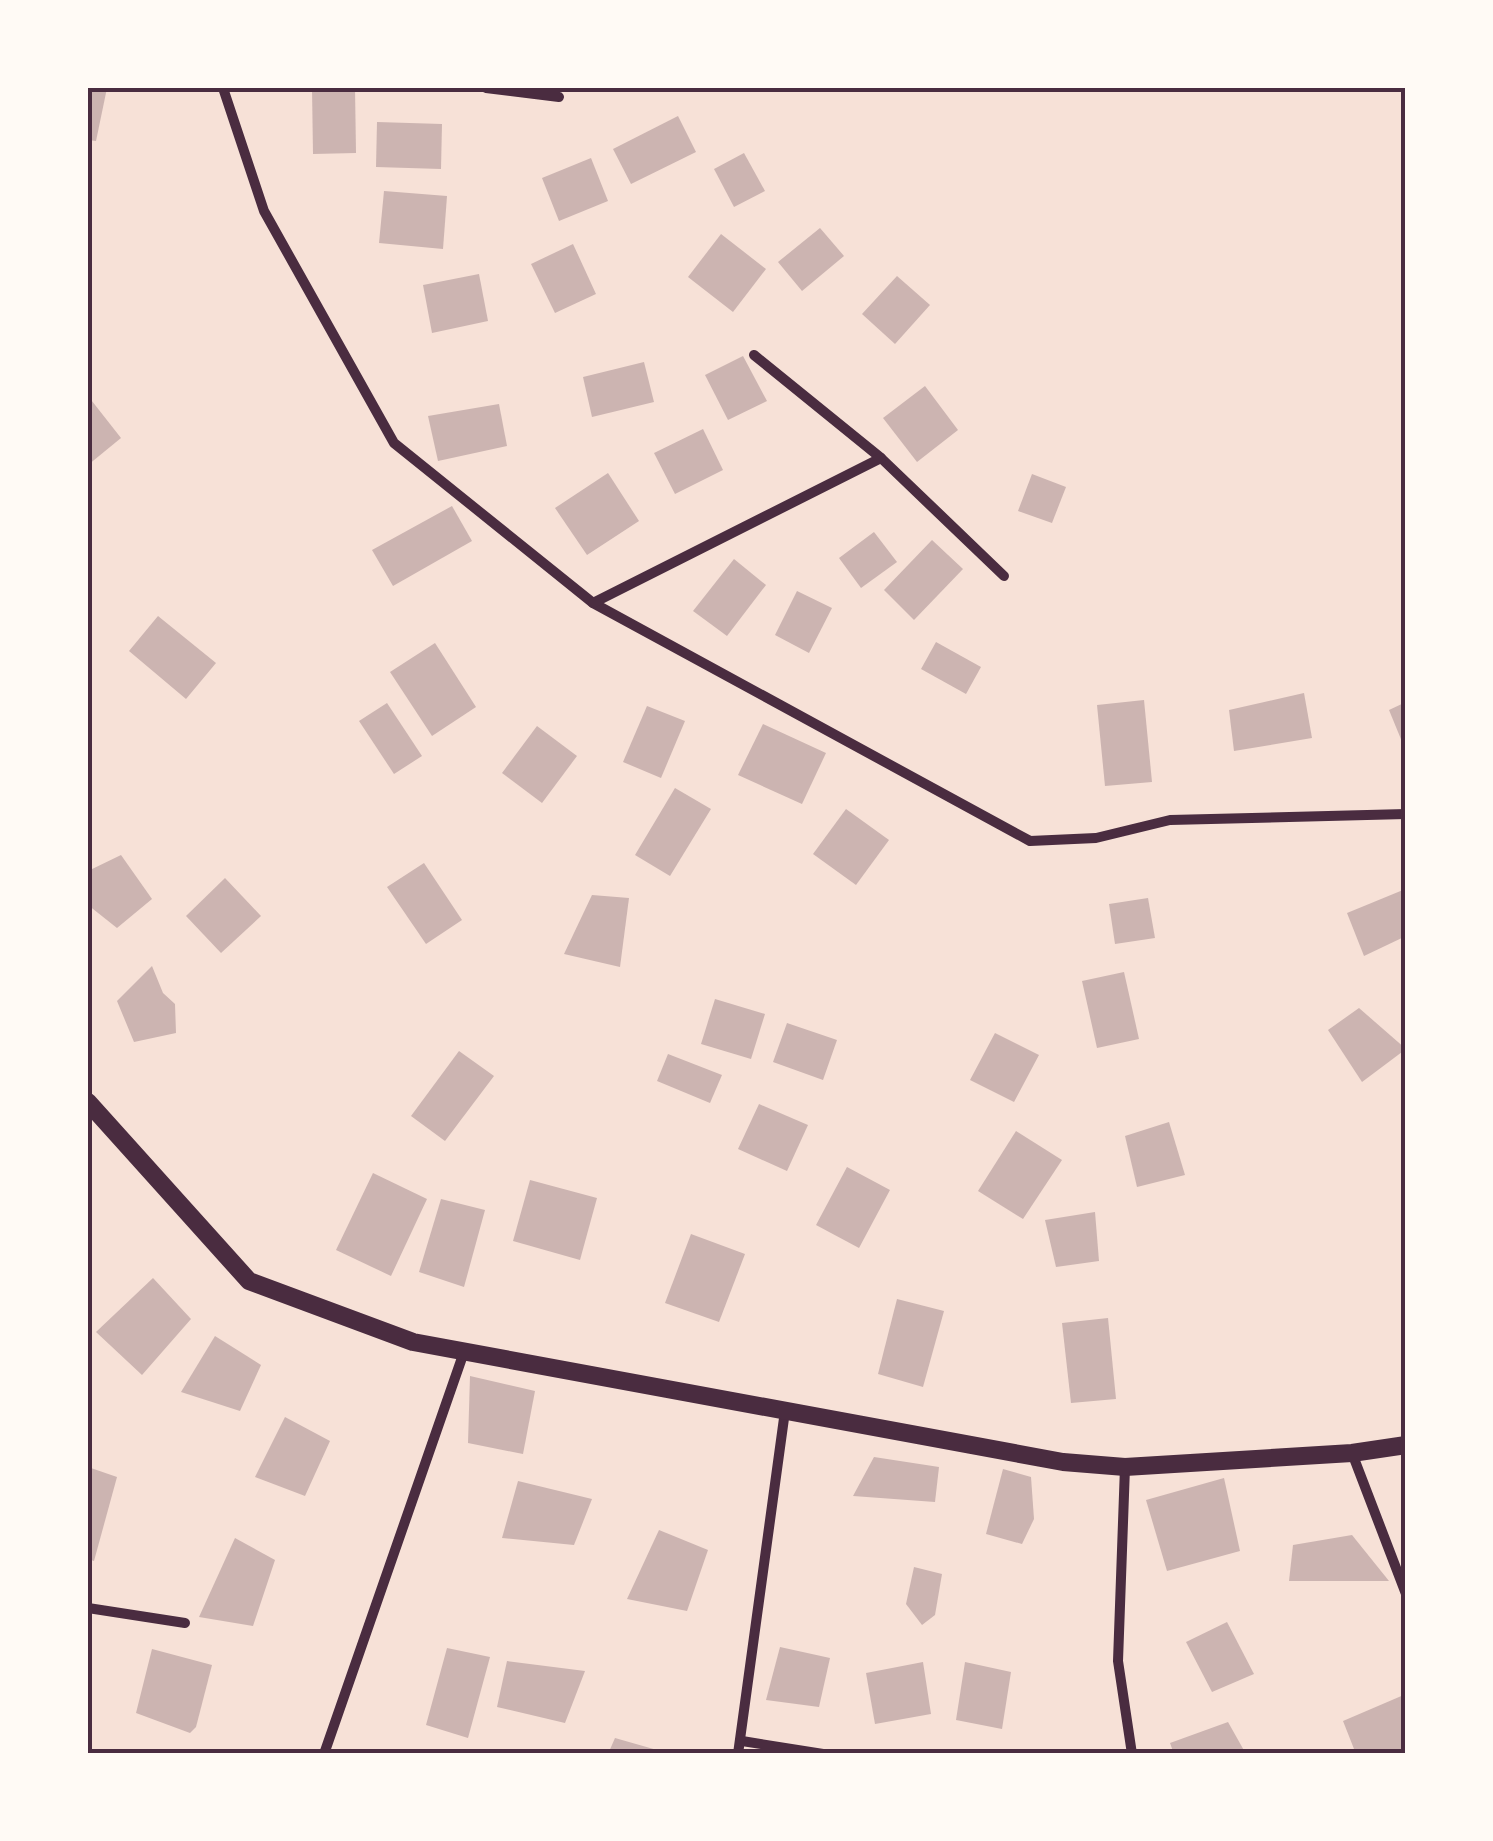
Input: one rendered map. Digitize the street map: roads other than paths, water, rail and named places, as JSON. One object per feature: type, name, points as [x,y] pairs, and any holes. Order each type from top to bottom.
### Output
[{"type":"street","points":[[223,88],[264,211],[394,442],[593,603],[1030,841],[1096,838],[1170,820],[1406,814]]},
{"type":"street","points":[[486,88],[559,96]]},
{"type":"street","points":[[754,355],[881,458],[1004,576]]},
{"type":"street","points":[[593,603],[881,458]]},
{"type":"street","points":[[88,1102],[249,1281],[413,1342],[1063,1462],[1125,1467],[1352,1454],[1406,1445]]},
{"type":"street","points":[[324,1754],[464,1352]]},
{"type":"street","points":[[738,1754],[785,1411]]},
{"type":"street","points":[[1352,1454],[1406,1594]]},
{"type":"street","points":[[1125,1467],[1118,1661],[1132,1754]]},
{"type":"street","points":[[88,1608],[185,1623]]},
{"type":"street","points":[[742,1741],[823,1754]]}]
